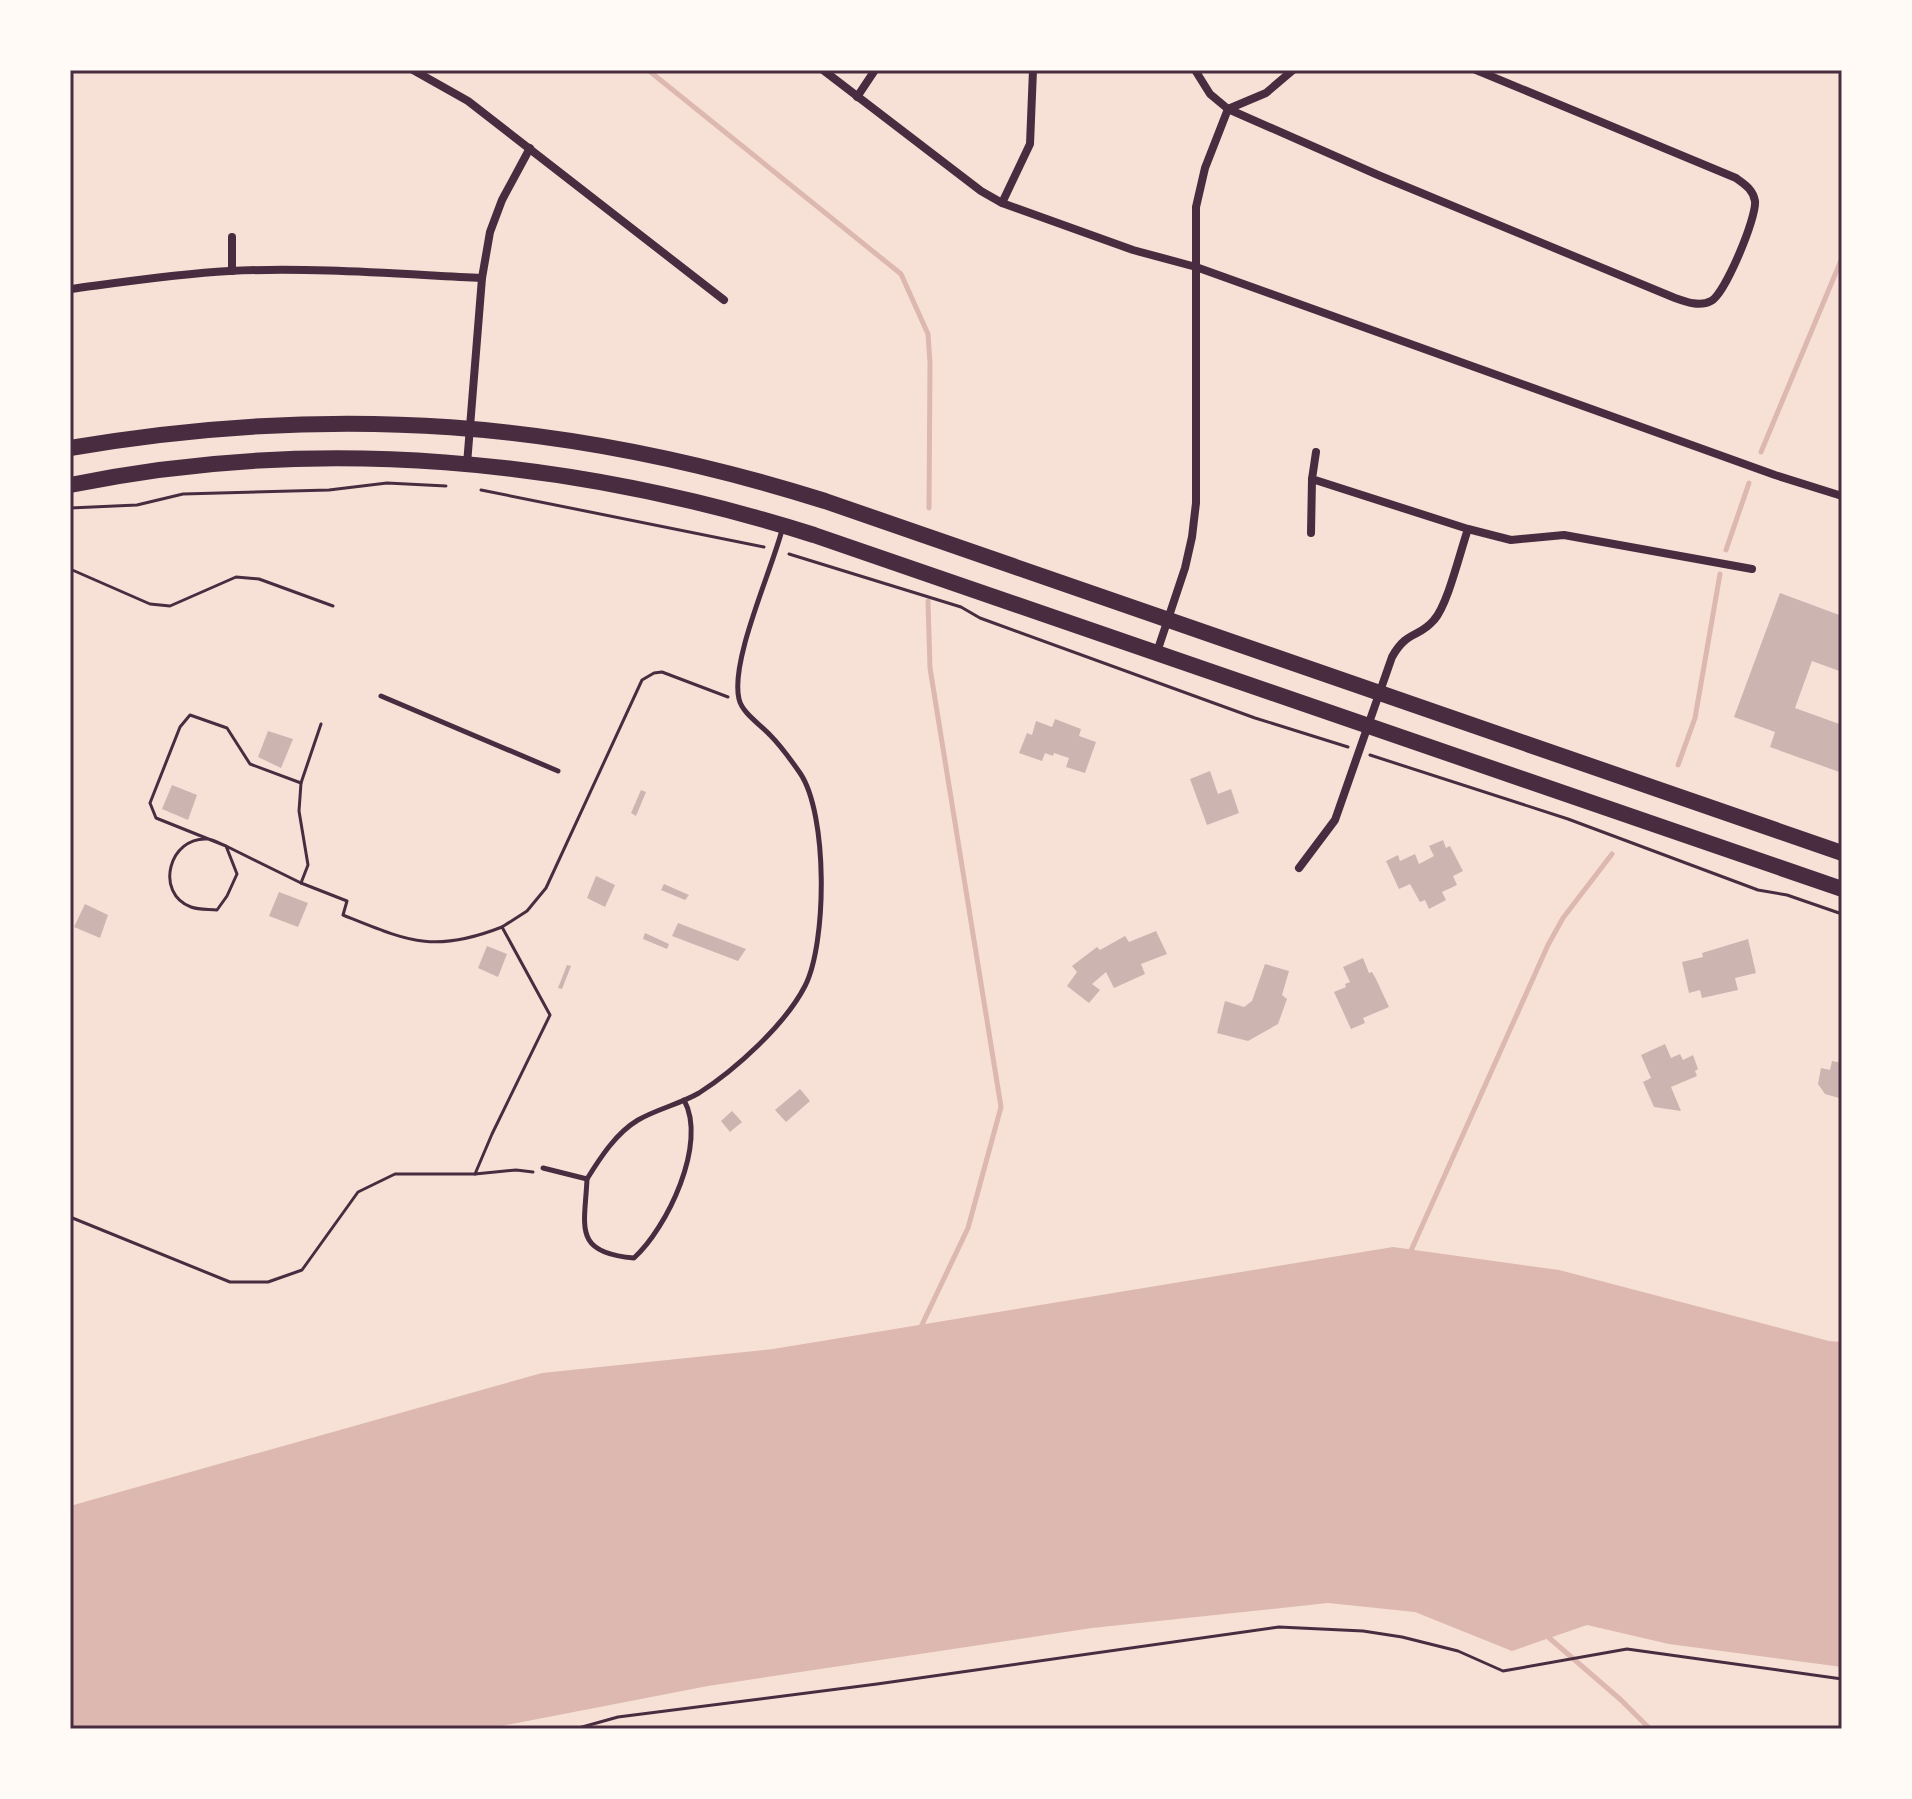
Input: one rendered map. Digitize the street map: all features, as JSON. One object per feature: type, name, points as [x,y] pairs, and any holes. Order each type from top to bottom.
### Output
[{"type":"main road","points":[[70,448],[182,432],[288,423],[391,423],[470,428],[555,437],[617,448],[752,479],[825,501],[1842,853]]},
{"type":"main road","points":[[70,485],[157,471],[290,459],[371,458],[538,471],[689,500],[783,525],[1842,889]]},
{"type":"street","points":[[413,70],[468,101],[724,300]]},
{"type":"street","points":[[823,70],[981,191],[1002,203],[1133,250],[1196,267],[1775,475],[1842,496]]},
{"type":"street","points":[[857,97],[875,70]]},
{"type":"street","points":[[1002,203],[1030,144],[1033,70]]},
{"type":"street","points":[[1195,70],[1210,94],[1228,109],[1378,175],[1692,304],[1710,302],[1722,292],[1754,212],[1753,192],[1736,178],[1476,70]]},
{"type":"street","points":[[1156,653],[1192,537],[1196,503],[1196,215],[1199,189],[1228,109],[1266,93],[1293,70]]},
{"type":"street","points":[[467,464],[482,278],[495,215],[530,148]]},
{"type":"street","points":[[232,237],[232,271]]},
{"type":"street","points":[[70,289],[232,271],[327,270],[482,278]]},
{"type":"street","points":[[1311,533],[1316,452]]},
{"type":"street","points":[[1312,479],[1511,540],[1564,535],[1752,569]]},
{"type":"street","points":[[1299,868],[1335,820],[1398,647],[1404,639],[1428,626],[1441,609],[1468,529]]},
{"type":"lane","points":[[684,1100],[688,1106],[691,1146],[683,1175],[662,1223],[647,1246],[634,1258],[617,1257],[590,1242],[583,1230],[587,1179],[603,1153],[635,1121],[684,1100],[718,1080],[773,1030],[804,987],[815,958],[820,933],[821,885],[811,799],[803,776],[773,737],[739,701],[736,672],[783,525]]},
{"type":"lane","points":[[381,696],[558,771]]},
{"type":"lane","points":[[543,1168],[587,1179]]},
{"type":"path","points":[[70,508],[137,505],[183,494],[329,490],[387,483],[446,486]]},
{"type":"path","points":[[481,490],[765,547]]},
{"type":"path","points":[[789,554],[961,607],[980,618],[1255,718],[1350,748]]},
{"type":"path","points":[[70,569],[150,604],[170,606],[236,577],[259,579],[333,606]]},
{"type":"path","points":[[301,783],[250,764],[227,728],[190,715],[180,727],[150,803],[156,818],[226,846],[237,874],[217,910],[193,908],[178,899],[169,882],[170,863],[182,847],[192,841],[209,839],[226,846],[301,883],[347,901],[343,915],[403,939],[437,944],[470,939],[502,927],[527,911],[546,888],[642,680],[662,672],[739,701]]},
{"type":"path","points":[[301,883],[308,865],[299,811],[301,783],[321,724]]},
{"type":"path","points":[[1370,755],[1568,819],[1758,890],[1787,895],[1842,914]]},
{"type":"path","points":[[475,1174],[550,1015],[502,927]]},
{"type":"path","points":[[70,1217],[230,1282],[268,1282],[302,1270],[358,1192],[395,1174],[541,1172],[543,1168]]},
{"type":"path","points":[[575,1729],[618,1717],[1279,1627],[1363,1631],[1402,1637],[1458,1651],[1496,1669],[1627,1649],[1842,1679]]},
{"type":"shaded area","points":[[1393,1247],[1559,1270],[1842,1342],[1842,1667],[1669,1644],[1587,1625],[1512,1651],[1415,1612],[1328,1603],[1092,1628],[708,1686],[486,1729],[70,1729],[70,1506],[542,1373],[773,1349]]},
{"type":"building","points":[[1780,593],[1842,616],[1842,672],[1812,661],[1795,708],[1842,725],[1842,773],[1770,747],[1775,732],[1734,717]]},
{"type":"building","points":[[1055,719],[1081,729],[1079,736],[1096,742],[1085,773],[1066,767],[1069,758],[1054,753],[1053,756],[1045,753],[1042,761],[1019,753],[1027,733],[1032,735],[1036,721],[1052,727]]},
{"type":"building","points":[[268,731],[293,739],[281,768],[258,757]]},
{"type":"building","points":[[1210,771],[1218,794],[1231,789],[1239,813],[1207,825],[1190,779]]},
{"type":"building","points":[[172,785],[197,795],[188,820],[162,809]]},
{"type":"building","points":[[641,790],[646,792],[636,816],[631,813]]},
{"type":"building","points":[[1443,840],[1446,848],[1450,846],[1463,871],[1453,876],[1457,885],[1442,892],[1446,900],[1429,909],[1425,900],[1420,902],[1410,884],[1399,889],[1386,861],[1398,855],[1400,861],[1415,854],[1419,864],[1434,856],[1429,846]]},
{"type":"building","points":[[596,876],[615,885],[605,907],[587,898]]},
{"type":"building","points":[[664,884],[689,895],[685,900],[661,890]]},
{"type":"building","points":[[279,892],[308,903],[298,927],[269,916]]},
{"type":"building","points":[[85,904],[108,915],[100,938],[74,927]]},
{"type":"building","points":[[678,923],[746,949],[738,961],[672,936]]},
{"type":"building","points":[[1156,931],[1167,954],[1141,964],[1145,974],[1114,988],[1106,972],[1092,984],[1100,990],[1089,1003],[1067,986],[1077,972],[1072,966],[1097,947],[1100,950],[1125,936],[1129,942]]},
{"type":"building","points":[[645,933],[669,944],[667,949],[643,939]]},
{"type":"building","points":[[1748,939],[1756,973],[1735,978],[1738,990],[1702,998],[1700,990],[1689,993],[1682,962]]},
{"type":"building","points":[[487,946],[507,954],[498,977],[478,968]]},
{"type":"building","points":[[1363,958],[1389,1007],[1363,1018],[1365,1023],[1351,1029],[1334,992],[1350,982],[1343,967]]},
{"type":"building","points":[[1265,964],[1289,971],[1282,995],[1287,999],[1278,1024],[1248,1041],[1217,1033],[1225,1001],[1244,1007],[1252,1001]]},
{"type":"building","points":[[567,965],[571,966],[562,989],[558,988]]},
{"type":"building","points":[[1665,1044],[1671,1058],[1680,1054],[1683,1060],[1693,1055],[1698,1069],[1695,1071],[1697,1076],[1671,1087],[1681,1111],[1654,1107],[1643,1082],[1651,1078],[1641,1055]]},
{"type":"building","points":[[1832,1061],[1842,1063],[1842,1096],[1839,1098],[1825,1094],[1818,1084],[1821,1068],[1830,1070]]},
{"type":"building","points":[[800,1089],[810,1101],[786,1122],[775,1110]]},
{"type":"building","points":[[732,1111],[742,1122],[730,1132],[721,1121]]},
{"type":"waterway","points":[[648,70],[901,274],[928,334],[929,508]]},
{"type":"waterway","points":[[1761,452],[1842,258]]},
{"type":"waterway","points":[[1726,550],[1749,483]]},
{"type":"waterway","points":[[1678,765],[1695,718],[1720,574]]},
{"type":"waterway","points":[[919,1331],[968,1228],[1001,1107],[930,668],[928,601]]},
{"type":"waterway","points":[[1409,1255],[1548,945],[1563,918],[1612,854]]},
{"type":"waterway","points":[[1547,1636],[1650,1729]]}]
